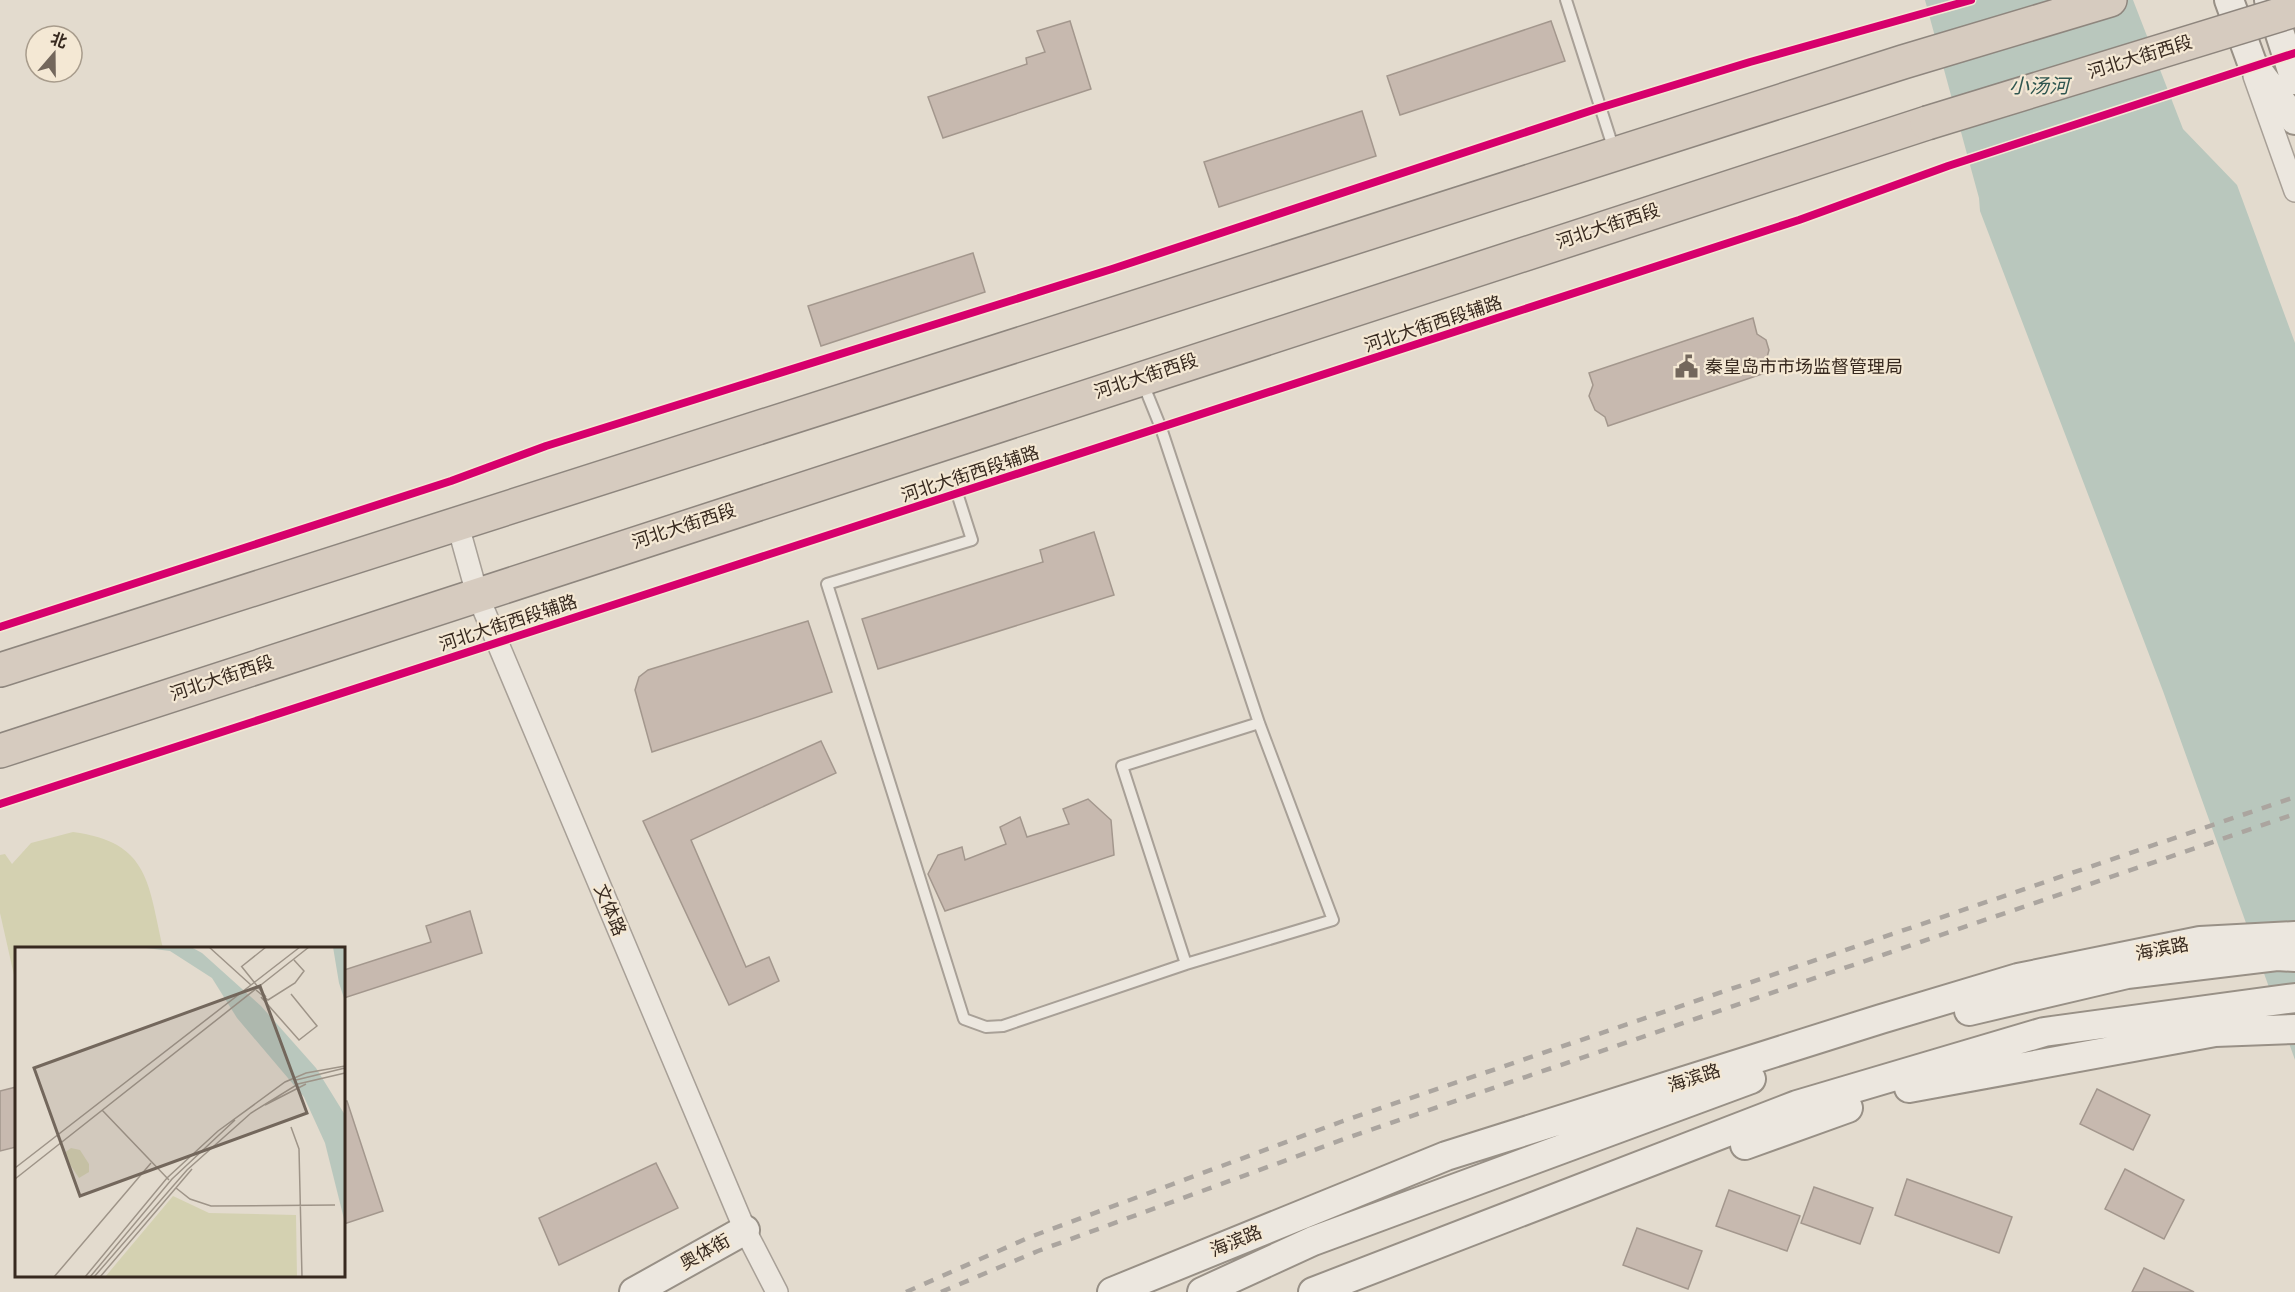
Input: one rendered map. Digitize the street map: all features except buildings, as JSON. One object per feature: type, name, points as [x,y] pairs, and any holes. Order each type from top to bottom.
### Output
[{"type":"highway","points":[[0,670],[457,522],[1903,62],[2110,0]]},
{"type":"highway","name":"河北大街西段","points":[[0,751],[1927,123],[2295,10]]},
{"type":"street","points":[[2229,0],[2252,63],[2295,120]]},
{"type":"street","points":[[2269,0],[2295,80]]},
{"type":"street","points":[[2251,67],[2295,191]]},
{"type":"street","name":"文体路","points":[[457,522],[477,594],[745,1230],[777,1292]]},
{"type":"street","name":"海滨路","points":[[1112,1292],[1446,1156],[1892,1015],[2018,978],[2200,941],[2295,936]]},
{"type":"street","name":"海滨路","points":[[1202,1292],[1313,1241],[1613,1129],[1897,1027],[2127,974],[2277,956],[2295,957]]},
{"type":"street","points":[[1313,1292],[1797,1105],[2044,1032],[2295,998]]},
{"type":"street","points":[[1356,1292],[1478,1242],[1895,1091],[2215,1032],[2295,1029]]},
{"type":"street","name":"奥体街","points":[[634,1292],[745,1230]]},
{"type":"lane","points":[[1566,0],[1615,154]]},
{"type":"lane","points":[[957,494],[972,540],[827,585],[964,1019],[986,1027],[1003,1026],[1186,964],[1333,920],[1259,723],[1161,428],[1141,378]]},
{"type":"lane","points":[[1186,964],[1122,766],[1259,723]]},
{"type":"shaded area","points":[[73,832],[98,837],[117,845],[131,856],[148,886],[163,947],[15,947],[15,980],[0,913],[0,855],[5,854],[12,864],[31,843]]},
{"type":"water","name":"小汤河","points":[[1925,0],[2133,0],[2183,129],[2237,185],[2295,343],[2295,1060],[2163,691],[1980,211],[1979,198]]},
{"type":"railway","points":[[906,1292],[1030,1237],[1343,1121],[2295,797]]},
{"type":"railway","points":[[941,1292],[1038,1251],[1347,1138],[2295,814]]},
{"type":"cycle path","points":[[0,627],[451,481],[546,446],[1112,269],[1599,108],[1750,62],[1971,0]]},
{"type":"cycle path","name":"河北大街西段辅路","points":[[0,804],[1799,220],[1948,166],[2295,53]]},
{"type":"place","name":"秦皇岛市市场监督管理局","points":[[1687,367]]}]
